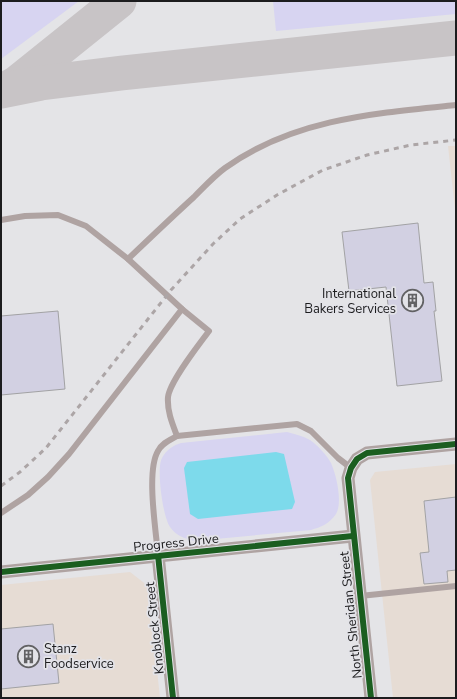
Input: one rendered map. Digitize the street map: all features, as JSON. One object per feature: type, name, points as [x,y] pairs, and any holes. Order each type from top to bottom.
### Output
[{"type":"street","points":[[354,463],[362,456],[372,452],[456,444]]},
{"type":"street","name":"North Sheridan Street","points":[[354,463],[348,478],[371,698]]},
{"type":"street","name":"Progress Drive","points":[[1,572],[353,536]]},
{"type":"street","name":"Knoblock Street","points":[[158,555],[173,698]]},
{"type":"lane","points":[[128,259],[225,168],[254,150],[296,131],[341,119],[456,105]]},
{"type":"lane","points":[[1,220],[25,216],[58,215],[86,226],[128,259],[182,309],[209,331],[171,385],[168,405],[170,418],[177,436]]},
{"type":"lane","points":[[1,513],[28,495],[48,477],[69,454],[182,309]]},
{"type":"lane","points":[[158,555],[152,485],[153,464],[158,450],[166,442],[177,436],[297,424],[310,431],[338,458],[354,463]]},
{"type":"lane","points":[[360,596],[456,586]]},
{"type":"shaded area","points":[[1,1],[79,1],[1,59]]},
{"type":"shaded area","points":[[273,1],[456,1],[456,14],[276,31]]},
{"type":"shaded area","points":[[448,146],[456,146],[456,218]]},
{"type":"shaded area","points":[[287,432],[310,440],[322,450],[331,463],[337,481],[339,503],[336,514],[328,523],[311,530],[194,541],[180,536],[172,530],[167,522],[165,514],[160,482],[160,464],[162,458],[168,450],[181,443]]},
{"type":"shaded area","points":[[456,464],[456,698],[393,698],[370,480],[375,472]]},
{"type":"shaded area","points":[[130,572],[148,586],[160,698],[1,698],[1,585]]},
{"type":"water","points":[[276,452],[284,454],[295,502],[292,509],[198,519],[190,514],[184,468],[187,462]]},
{"type":"building","name":"International Bakers Services","points":[[418,223],[424,283],[433,282],[436,311],[434,311],[442,381],[397,386],[386,287],[349,291],[342,232]]},
{"type":"building","points":[[58,311],[65,389],[1,395],[1,316]]},
{"type":"building","points":[[456,497],[456,570],[447,571],[448,582],[424,584],[420,553],[429,552],[424,501]]},
{"type":"building","name":"Stanz Foodservice","points":[[53,624],[59,683],[1,689],[1,629]]},
{"type":"taxiway","points":[[10,87],[119,1]]},
{"type":"taxiway","points":[[1,91],[41,83],[122,73],[456,38]]},
{"type":"railway","points":[[1,486],[20,472],[46,448],[171,290],[213,244],[240,219],[277,195],[323,170],[367,155],[411,145],[456,140]]},
{"type":"cycle path","points":[[371,698],[348,478],[351,468],[357,459],[367,453],[456,444]]},
{"type":"cycle path","points":[[1,572],[353,536]]},
{"type":"cycle path","points":[[158,555],[173,698]]},
{"type":"place","name":"International Bakers Services","points":[[412,301]]},
{"type":"place","name":"Stanz Foodservice","points":[[29,656]]}]
